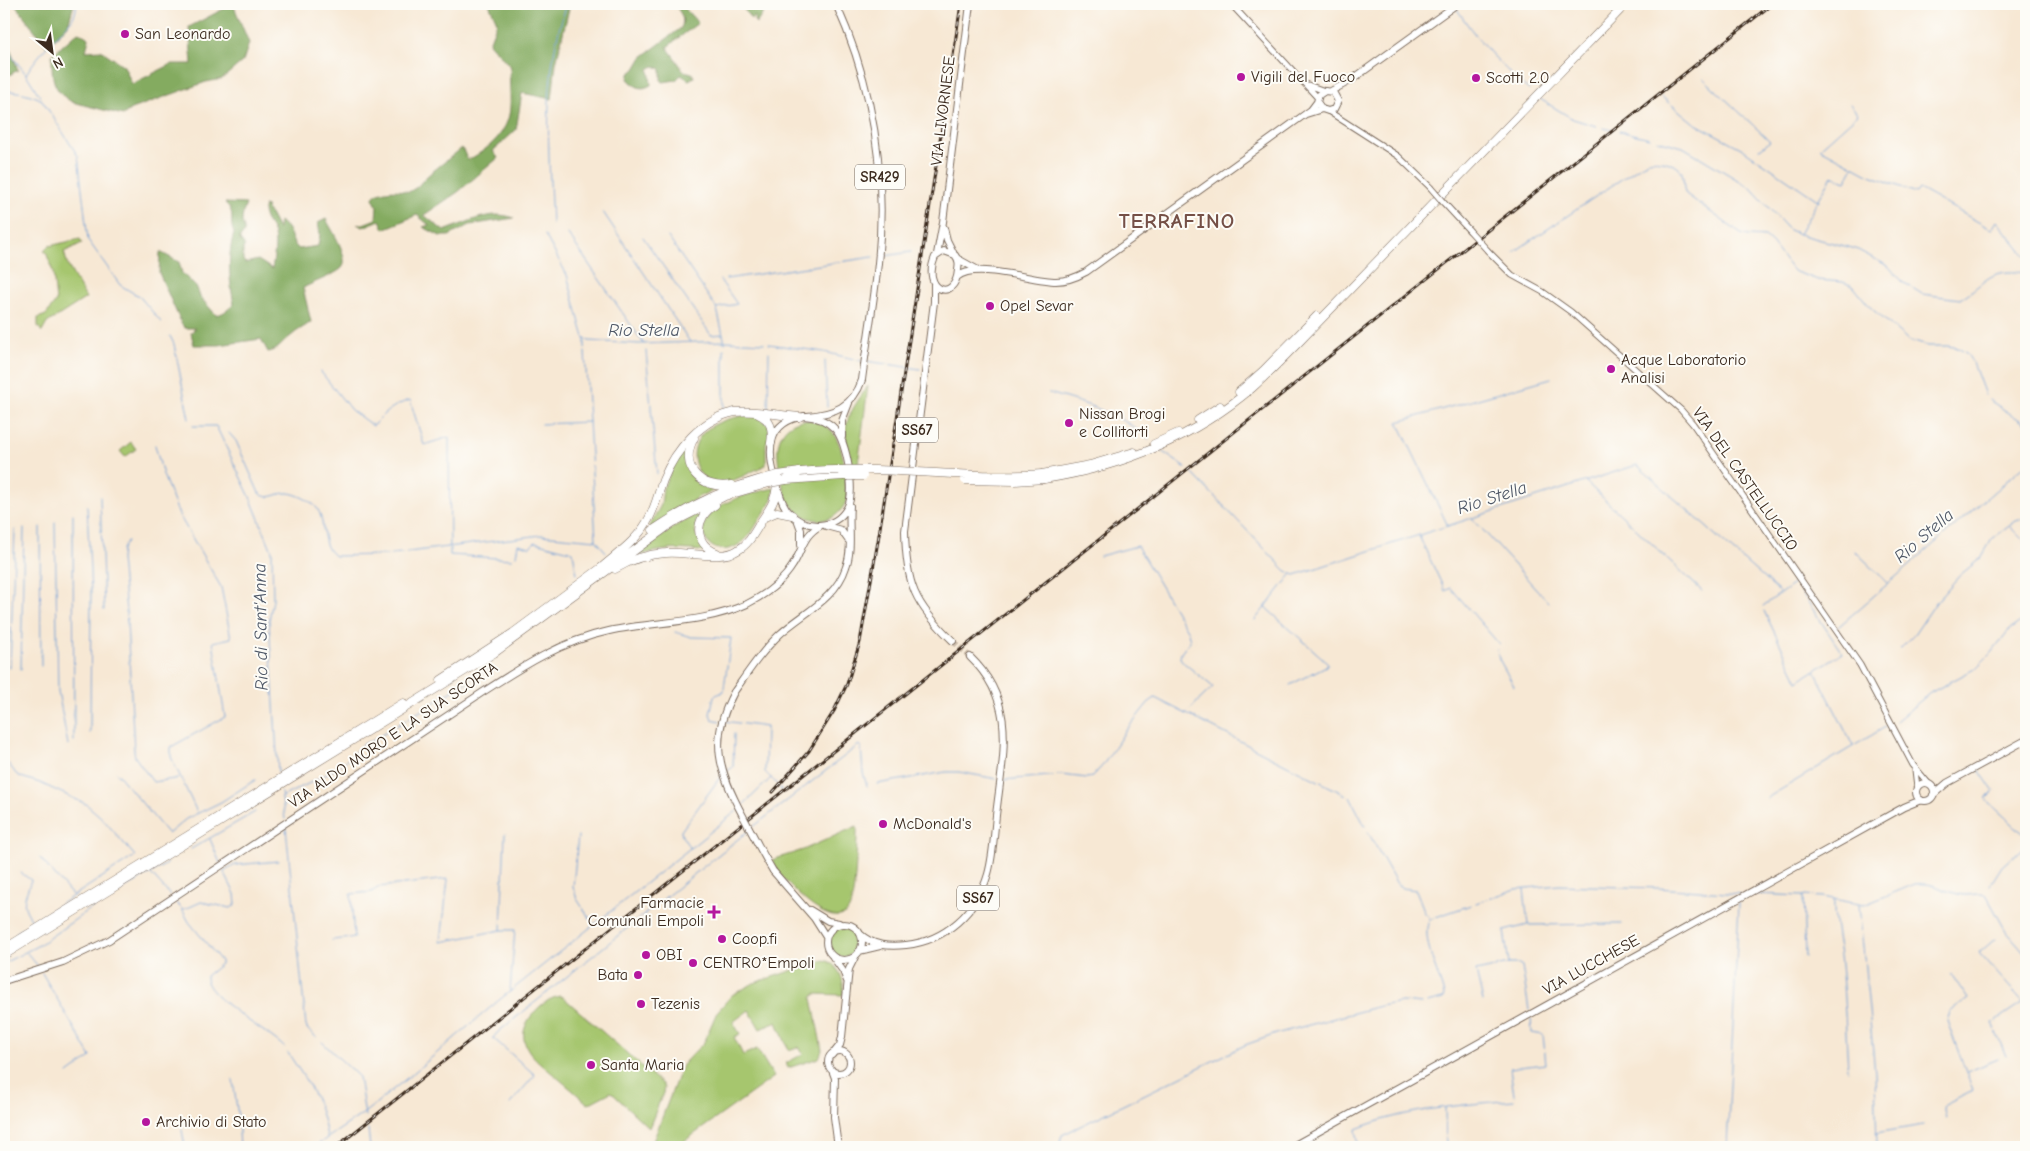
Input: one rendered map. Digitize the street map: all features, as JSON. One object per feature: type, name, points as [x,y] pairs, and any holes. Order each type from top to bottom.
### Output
[{"type":"highway","points":[[4,955],[376,723],[494,653],[672,523],[710,502],[768,481],[778,475],[800,472],[830,470],[1043,476],[1090,465],[1144,448],[1193,424],[1236,394],[1284,350],[1619,4]]},
{"type":"highway","points":[[701,428],[693,440],[689,457],[692,469],[700,479],[709,485],[718,486],[799,478],[843,476],[989,481],[1072,474],[1114,464],[1170,443],[1211,418],[1252,388],[1299,342],[1626,4]]},
{"type":"highway","points":[[601,568],[643,529],[652,512],[670,465],[682,448],[701,428],[727,414],[752,412],[803,417]]},
{"type":"highway","points":[[752,412],[768,421],[772,430],[771,443]]},
{"type":"highway","points":[[587,585],[621,566],[654,554],[680,552],[732,554],[742,547],[774,501],[768,481]]},
{"type":"highway","points":[[376,723],[484,652],[674,515],[720,492],[768,481]]},
{"type":"highway","points":[[721,554],[711,550],[703,543],[698,529],[700,519],[710,507],[748,488]]},
{"type":"highway","points":[[762,520],[774,512],[794,517]]},
{"type":"highway","points":[[4,949],[347,741]]},
{"type":"main road","name":"SR429","points":[[836,4],[854,47],[864,80],[875,133],[880,174],[881,210],[878,264],[860,384],[842,421],[842,440]]},
{"type":"main road","name":"VIA LIVORNESE","points":[[953,641],[932,622],[911,585],[905,560],[905,531],[934,302],[933,260],[943,222],[970,4]]},
{"type":"main road","points":[[958,277],[964,272],[979,271],[1058,281],[1071,279],[1086,272],[1301,117],[1328,91],[1350,81],[1457,4]]},
{"type":"main road","points":[[1301,117],[1334,109],[1337,100],[1350,81]]},
{"type":"main road","points":[[1328,91],[1337,100]]},
{"type":"main road","points":[[1318,100],[1325,110]]},
{"type":"main road","name":"VIA LIVORNESE","points":[[943,222],[947,240],[958,259]]},
{"type":"main road","points":[[936,254],[944,251],[953,252]]},
{"type":"main road","points":[[934,302],[946,289],[955,284],[958,277],[958,259],[979,271]]},
{"type":"main road","points":[[934,284],[939,288],[946,289]]},
{"type":"main road","points":[[801,546],[801,530],[768,481],[771,443],[780,428],[803,417],[832,413],[851,400]]},
{"type":"main road","points":[[803,417],[820,419],[829,424],[838,432],[842,440],[852,486],[847,565],[842,579],[834,590],[778,636],[755,662],[734,692],[721,722],[718,746],[720,762],[731,794],[773,871],[814,918],[826,937]]},
{"type":"main road","points":[[821,526],[839,518],[850,502]]},
{"type":"main road","points":[[794,517],[805,524],[833,527],[841,530],[849,543]]},
{"type":"main road","name":"VIA ALDO MORO E LA SUA SCORTA","points":[[4,981],[82,954],[120,934],[534,660],[563,646],[599,634],[697,619],[739,607],[757,599],[777,584],[792,567],[809,533],[821,526]]},
{"type":"main road","name":"SS67","points":[[840,924],[853,926],[871,942],[881,945],[907,945],[933,938],[953,926],[972,907],[980,893],[988,874],[1005,741],[1002,709],[991,680],[970,657]]},
{"type":"main road","name":"VIA LUCCHESE","points":[[1291,1147],[1904,807],[1921,800],[1930,800],[1947,783],[2026,740]]},
{"type":"main road","name":"VIA LUCCHESE","points":[[1904,807],[1922,783],[1947,783]]},
{"type":"main road","points":[[1928,783],[1934,788],[1934,795]]},
{"type":"main road","points":[[1916,789],[1917,796],[1921,800]]},
{"type":"main road","points":[[801,904],[828,921],[840,924]]},
{"type":"main road","points":[[840,924],[831,928],[826,937],[826,948],[843,970],[848,984]]},
{"type":"main road","points":[[838,1147],[834,1117],[835,1076],[829,1062],[842,1038],[849,970],[862,944],[860,934]]},
{"type":"main road","name":"SS67","points":[[832,956],[844,960],[881,945]]},
{"type":"main road","points":[[836,1087],[840,1076],[850,1064],[842,1038]]},
{"type":"main road","points":[[832,1055],[841,1052],[847,1055]]},
{"type":"main road","points":[[832,1070],[838,1073],[845,1071]]},
{"type":"street","points":[[1231,4],[1307,84],[1318,100]]},
{"type":"street","points":[[1307,84],[1328,91]]},
{"type":"street","points":[[1337,100],[1342,119]]},
{"type":"street","name":"VIA DEL CASTELLUCCIO","points":[[1325,110],[1401,158],[1512,275],[1535,287],[1571,312],[1681,410],[1693,424],[1860,665],[1913,765],[1928,783]]},
{"type":"street","name":"VIA DEL CASTELLUCCIO","points":[[1913,765],[1916,789]]},
{"type":"green space","points":[[15,4],[74,4],[68,25],[47,47]]},
{"type":"green space","points":[[233,4],[249,43],[243,61],[222,79],[206,82],[131,109],[123,115],[72,102],[60,93],[56,87],[52,70],[52,55],[78,32],[89,38],[86,51],[101,50],[124,66],[132,84],[172,64],[192,64],[189,27]]},
{"type":"green space","points":[[489,4],[570,4],[556,63],[552,99],[522,93],[516,130],[493,151],[498,158],[458,192],[424,215],[444,231],[487,216],[496,215],[514,218],[470,225],[449,236],[440,236],[423,227],[429,225],[417,215],[384,229],[380,220],[363,227],[357,224],[363,224],[376,219],[377,206],[373,198],[375,195],[389,190],[409,192],[462,148],[468,160],[483,151],[502,132],[509,116],[511,67],[489,43],[497,22]]},
{"type":"green space","points":[[674,4],[681,4],[698,23],[667,47],[684,71],[692,73],[694,77],[689,80],[681,75],[676,80],[663,82],[661,80],[661,69],[654,66],[649,69],[651,85],[644,88],[638,87],[628,79],[629,74],[635,69],[642,57],[681,28],[683,21],[680,12]]},
{"type":"green space","points":[[740,4],[769,4],[756,24],[755,16],[751,19]]},
{"type":"green space","points":[[4,32],[18,70],[4,78]]},
{"type":"green space","points":[[225,203],[246,204],[242,219],[244,231],[240,237],[245,246],[243,248],[243,260],[245,263],[258,260],[272,269],[275,239],[273,231],[265,219],[265,205],[278,229],[279,221],[287,228],[293,242],[299,249],[318,246],[320,234],[318,223],[326,219],[342,252],[344,265],[341,269],[303,288],[311,322],[272,351],[268,352],[261,339],[219,345],[194,345],[191,333],[195,328],[185,328],[182,325],[159,273],[160,252],[179,262],[182,273],[197,288],[200,297],[216,315],[226,311],[234,304],[231,286],[230,251],[234,233],[231,210]]},
{"type":"green space","points":[[80,239],[82,243],[64,252],[68,266],[86,298],[47,323],[42,332],[38,326],[38,318],[46,315],[56,301],[53,272],[44,251],[49,246]]},
{"type":"green space","points":[[868,386],[858,465],[852,466],[846,441],[847,423],[854,407]]},
{"type":"green space","points":[[746,415],[759,417],[768,424],[770,435],[766,443],[766,465],[727,482],[717,483],[708,480],[701,475],[694,459],[697,441],[707,429],[717,423]]},
{"type":"green space","points":[[802,420],[816,421],[826,426],[834,434],[842,455],[849,492],[844,506],[833,517],[827,519],[808,518],[803,515],[793,507],[785,493],[779,469],[779,443],[781,435],[786,429]]},
{"type":"green space","points":[[131,442],[136,449],[125,457],[120,451]]},
{"type":"green space","points":[[688,446],[687,462],[691,474],[700,483],[714,490],[700,496],[648,529],[661,505],[663,488],[674,464]]},
{"type":"green space","points":[[774,488],[769,506],[744,541],[729,549],[713,547],[707,542],[704,535],[704,527],[706,519],[713,511],[726,503]]},
{"type":"green space","points":[[702,511],[695,528],[697,537],[708,552],[671,550],[635,557],[674,527]]},
{"type":"green space","points":[[857,826],[851,905],[848,911],[841,916],[832,916],[803,899],[782,877],[772,860],[803,850]]},
{"type":"green space","points":[[843,927],[854,931],[858,942],[854,953],[843,957],[832,953],[828,942],[832,931]]},
{"type":"green space","points":[[824,960],[834,965],[840,973],[843,995],[815,994],[812,998],[822,1050],[819,1058],[788,1068],[786,1063],[803,1054],[799,1047],[789,1051],[777,1022],[760,1029],[749,1010],[733,1022],[740,1034],[734,1037],[743,1055],[757,1049],[774,1077],[676,1147],[651,1147],[682,1065],[704,1042],[717,1012],[732,995],[754,983]]},
{"type":"green space","name":"Santa Maria","points":[[560,996],[662,1084],[664,1088],[663,1093],[649,1128],[611,1092],[588,1104],[532,1055],[524,1041],[526,1025],[532,1015],[544,1003]]},
{"type":"waterway","points":[[26,74],[41,53],[74,16],[76,4]]},
{"type":"waterway","name":"Rio Stella","points":[[552,224],[549,141],[550,85],[553,58],[567,4]]},
{"type":"waterway","points":[[1457,9],[1471,30],[1490,52],[1529,90]]},
{"type":"waterway","points":[[4,46],[26,74],[41,98]]},
{"type":"waterway","points":[[1704,79],[1770,141],[1760,149]]},
{"type":"waterway","name":"Rio di Sant'Anna","points":[[4,90],[28,94],[42,100],[78,156],[88,240],[120,285],[140,297],[161,322]]},
{"type":"waterway","points":[[1662,97],[1669,103]]},
{"type":"waterway","points":[[1540,99],[1573,119],[1596,126]]},
{"type":"waterway","points":[[1850,104],[1858,114],[1820,148],[1868,174],[1916,193],[1919,189],[1989,228],[1992,229],[1997,221],[2026,257]]},
{"type":"waterway","points":[[1672,105],[1694,123],[1741,148],[1819,201]]},
{"type":"waterway","points":[[1603,128],[1613,130]]},
{"type":"waterway","points":[[1619,131],[1650,138]]},
{"type":"waterway","points":[[1657,140],[1683,147],[1751,188],[1789,230],[1856,249],[1888,266],[1903,282],[1922,294],[1960,299],[1996,274],[2004,272],[2026,273]]},
{"type":"waterway","points":[[1514,252],[1648,161],[1666,162],[1675,165],[1681,171],[1686,194],[1741,234],[1765,237],[1772,243],[1793,271],[1818,280],[1843,282],[1853,286],[1871,308],[1908,340],[1927,346],[1958,348],[1966,353],[1973,363],[1985,395]]},
{"type":"waterway","points":[[1799,234],[1832,176],[1846,181],[1854,167]]},
{"type":"waterway","points":[[603,212],[690,342]]},
{"type":"waterway","points":[[568,234],[644,344]]},
{"type":"waterway","name":"Rio Stella","points":[[545,235],[567,275],[584,337],[589,341],[639,344],[726,341],[764,343]]},
{"type":"waterway","points":[[643,237],[711,335],[723,334]]},
{"type":"waterway","points":[[668,237],[717,309],[725,343]]},
{"type":"waterway","points":[[885,256],[911,252]]},
{"type":"waterway","points":[[726,279],[873,257]]},
{"type":"waterway","points":[[717,308],[737,304],[720,280]]},
{"type":"waterway","name":"Rio di Sant'Anna","points":[[170,336],[174,344],[189,419]]},
{"type":"waterway","points":[[585,338],[585,348]]},
{"type":"waterway","name":"Rio Stella","points":[[769,344],[824,352],[862,361]]},
{"type":"waterway","points":[[724,349],[724,409]]},
{"type":"waterway","points":[[646,351],[657,474]]},
{"type":"waterway","points":[[585,352],[596,540],[606,552]]},
{"type":"waterway","points":[[768,409],[769,352]]},
{"type":"waterway","points":[[825,361],[827,407]]},
{"type":"waterway","name":"Rio Stella","points":[[866,361],[920,369]]},
{"type":"waterway","points":[[321,372],[351,410],[373,426],[390,410],[410,400],[424,445],[449,437],[450,555],[512,559]]},
{"type":"waterway","points":[[1448,526],[1398,422],[1551,378]]},
{"type":"waterway","name":"Rio Stella","points":[[1049,393],[1103,411],[1128,423],[1150,440]]},
{"type":"waterway","points":[[1989,400],[2026,424]]},
{"type":"waterway","points":[[541,424],[589,422]]},
{"type":"waterway","name":"Rio di Sant'Anna","points":[[193,426],[216,426],[250,497],[272,551],[273,600],[269,620],[278,772]]},
{"type":"waterway","points":[[229,433],[236,441],[259,493],[265,497],[285,493],[300,496],[318,509],[326,545],[335,556],[385,555],[541,535],[596,540]]},
{"type":"waterway","points":[[155,445],[163,475],[179,515],[221,587],[231,638],[213,642],[225,717],[171,747],[171,757],[197,812]]},
{"type":"waterway","name":"Rio Stella","points":[[1160,450],[1186,468]]},
{"type":"waterway","name":"Rio Stella","points":[[1838,627],[2026,464]]},
{"type":"waterway","name":"Rio Stella","points":[[1191,472],[1285,570],[1295,575],[1637,465],[1779,592]]},
{"type":"waterway","points":[[1586,482],[1702,591]]},
{"type":"waterway","points":[[100,497],[104,610]]},
{"type":"waterway","points":[[87,506],[91,592],[90,733]]},
{"type":"waterway","points":[[73,514],[74,741]]},
{"type":"waterway","points":[[1900,649],[1914,635],[1937,601],[1960,575],[1981,558],[1992,539],[2016,521],[2026,518]]},
{"type":"waterway","points":[[1473,519],[1548,602]]},
{"type":"waterway","points":[[55,522],[58,691],[68,745]]},
{"type":"waterway","points":[[40,527],[41,666]]},
{"type":"waterway","points":[[2010,527],[2026,543]]},
{"type":"waterway","points":[[21,669],[24,528]]},
{"type":"waterway","points":[[10,668],[15,530]]},
{"type":"waterway","points":[[1419,536],[1445,591],[1451,588],[1499,644]]},
{"type":"waterway","points":[[127,541],[122,549],[121,559],[127,622],[135,757],[153,782],[181,778]]},
{"type":"waterway","points":[[516,556],[518,544],[530,547],[535,542],[570,551],[573,553],[577,574]]},
{"type":"waterway","points":[[1100,556],[1137,546],[1188,632],[1190,641],[1181,653],[1180,658],[1213,687],[1186,713]]},
{"type":"waterway","points":[[1855,551],[1888,583]]},
{"type":"waterway","points":[[1255,620],[1291,575]]},
{"type":"waterway","name":"Rio Stella","points":[[1763,606],[1795,583]]},
{"type":"waterway","points":[[1764,611],[1798,681],[1842,653],[1798,587]]},
{"type":"waterway","points":[[1265,607],[1328,663],[1326,666],[1290,685]]},
{"type":"waterway","points":[[1896,721],[1930,693],[1976,668],[2009,630],[2026,618]]},
{"type":"waterway","points":[[675,632],[691,637],[731,638],[723,692],[714,696],[710,714],[712,719],[720,721]]},
{"type":"waterway","points":[[1497,650],[1499,659],[1514,686]]},
{"type":"waterway","points":[[282,797],[332,771],[364,744],[372,741],[488,669]]},
{"type":"waterway","points":[[1815,671],[1853,746]]},
{"type":"waterway","points":[[1003,780],[1061,775],[1092,777],[1103,765],[1124,733],[1148,703],[1155,698],[1346,795]]},
{"type":"waterway","points":[[724,721],[766,727],[765,772],[777,784]]},
{"type":"waterway","points":[[1767,798],[1887,726]]},
{"type":"waterway","points":[[726,772],[733,767],[734,734]]},
{"type":"waterway","points":[[753,827],[859,745],[861,747],[863,773],[867,786]]},
{"type":"waterway","points":[[9,764],[16,774],[21,777],[40,783],[86,804],[102,818],[135,856],[16,933]]},
{"type":"waterway","points":[[1979,770],[1994,792],[1985,799],[2026,836]]},
{"type":"waterway","points":[[877,784],[946,772],[959,772],[997,779]]},
{"type":"waterway","points":[[117,773],[168,834],[186,819],[221,802],[255,780]]},
{"type":"waterway","points":[[690,848],[681,831],[721,776]]},
{"type":"waterway","points":[[741,807],[771,778]]},
{"type":"waterway","name":"Rio di Sant'Anna","points":[[281,792],[285,819]]},
{"type":"waterway","points":[[1350,797],[1365,826]]},
{"type":"waterway","points":[[314,1147],[364,1113],[498,1001],[738,810]]},
{"type":"waterway","points":[[191,849],[255,812]]},
{"type":"waterway","name":"Rio di Sant'Anna","points":[[286,828],[306,1026],[316,1037]]},
{"type":"waterway","points":[[510,1104],[535,1075],[493,1038],[498,1032],[748,831]]},
{"type":"waterway","points":[[1368,832],[1397,884],[1402,888],[1416,890],[1425,913],[1430,918]]},
{"type":"waterway","points":[[501,930],[505,834]]},
{"type":"waterway","points":[[578,836],[573,887],[577,899],[594,925]]},
{"type":"waterway","points":[[210,839],[220,863]]},
{"type":"waterway","points":[[1990,885],[2002,866],[2026,845]]},
{"type":"waterway","points":[[40,858],[72,895]]},
{"type":"waterway","points":[[225,871],[235,865],[279,861]]},
{"type":"waterway","points":[[4,963],[39,945],[93,907],[168,863]]},
{"type":"waterway","points":[[183,910],[201,902],[231,908],[236,904],[235,894],[223,870]]},
{"type":"waterway","points":[[21,873],[31,880],[24,901],[26,910],[33,921]]},
{"type":"waterway","points":[[151,874],[170,895]]},
{"type":"waterway","points":[[332,940],[354,938],[351,894],[372,892],[379,887],[448,879],[441,942],[501,930],[515,930],[510,992]]},
{"type":"waterway","points":[[1757,894],[1823,897],[1864,905],[1915,884],[1933,885],[1962,895],[1983,894],[1986,895],[2006,931],[2026,954]]},
{"type":"waterway","points":[[1476,903],[1516,889],[1559,885],[1658,888],[1740,894]]},
{"type":"waterway","points":[[1524,889],[1528,925],[1504,931],[1509,964],[1519,964],[1522,966],[1529,1010]]},
{"type":"waterway","points":[[1803,896],[1805,957]]},
{"type":"waterway","points":[[1834,899],[1834,916],[1844,991],[1848,1070]]},
{"type":"waterway","points":[[175,902],[221,961],[221,964],[206,976],[208,984],[215,994],[284,1047]]},
{"type":"waterway","points":[[1727,1147],[1739,903]]},
{"type":"waterway","points":[[1427,1003],[1443,999],[1444,995],[1429,946],[1427,926],[1430,919],[1471,905]]},
{"type":"waterway","points":[[1859,905],[1875,1073],[1877,1147]]},
{"type":"waterway","points":[[1529,925],[1621,924]]},
{"type":"waterway","points":[[1995,939],[1979,953],[2026,1005]]},
{"type":"waterway","points":[[27,953],[38,966]]},
{"type":"waterway","points":[[1483,1001],[1476,971],[1509,964]]},
{"type":"waterway","points":[[42,973],[91,1057],[68,1074]]},
{"type":"waterway","points":[[1946,1118],[1943,1107],[1973,1091],[1947,1021],[1950,1012],[1968,999],[1951,974]]},
{"type":"waterway","points":[[1059,1147],[1062,1135],[1245,1045],[1279,1033],[1380,1006],[1402,1002],[1422,1004]]},
{"type":"waterway","points":[[2006,1056],[1992,1023],[2023,1002]]},
{"type":"waterway","points":[[1514,1095],[1510,1068],[1546,1064],[1543,1035],[1532,1033],[1531,1019]]},
{"type":"waterway","name":"Rio di Sant'Anna","points":[[322,1042],[359,1077],[365,1116]]},
{"type":"waterway","points":[[288,1053],[308,1083],[317,1102],[327,1137]]},
{"type":"waterway","points":[[1967,1072],[1998,1059]]},
{"type":"waterway","points":[[233,1080],[240,1147]]},
{"type":"waterway","points":[[1359,1147],[1356,1129],[1375,1122],[1414,1112],[1514,1100]]},
{"type":"waterway","points":[[1445,1108],[1446,1147]]},
{"type":"waterway","points":[[1876,1133],[1923,1125]]},
{"type":"waterway","name":"Rio di Sant'Anna","points":[[368,1129],[370,1147]]},
{"type":"waterway","points":[[182,1130],[185,1147]]},
{"type":"tunnel","points":[[953,641],[970,657]]},
{"type":"railway","points":[[773,792],[809,751],[834,711],[847,684],[860,642],[878,541],[961,4]]},
{"type":"railway","points":[[336,1147],[1772,4]]},
{"type":"place","name":"San Leonardo","points":[[125,34]]},
{"type":"place","name":"Vigili del Fuoco","points":[[1241,77]]},
{"type":"place","name":"Scotti 2.0","points":[[1476,78]]},
{"type":"place","name":"Opel Sevar","points":[[990,306]]},
{"type":"place","name":"Acque Laboratorio Analisi","points":[[1611,369]]},
{"type":"place","name":"Nissan Brogi e Collitorti","points":[[1069,423]]},
{"type":"place","name":"McDonald's","points":[[883,824]]},
{"type":"place","name":"Farmacie Comunali Empoli","points":[[714,912]]},
{"type":"place","name":"Coop.fi","points":[[722,939]]},
{"type":"place","name":"OBI","points":[[646,955]]},
{"type":"place","name":"CENTRO*Empoli","points":[[693,963]]},
{"type":"place","name":"Bata","points":[[638,975]]},
{"type":"place","name":"Tezenis","points":[[641,1004]]},
{"type":"place","name":"Santa Maria","points":[[591,1065]]},
{"type":"place","name":"Archivio di Stato","points":[[146,1122]]},
{"type":"district","name":"TERRAFINO","points":[[1177,221]]}]
